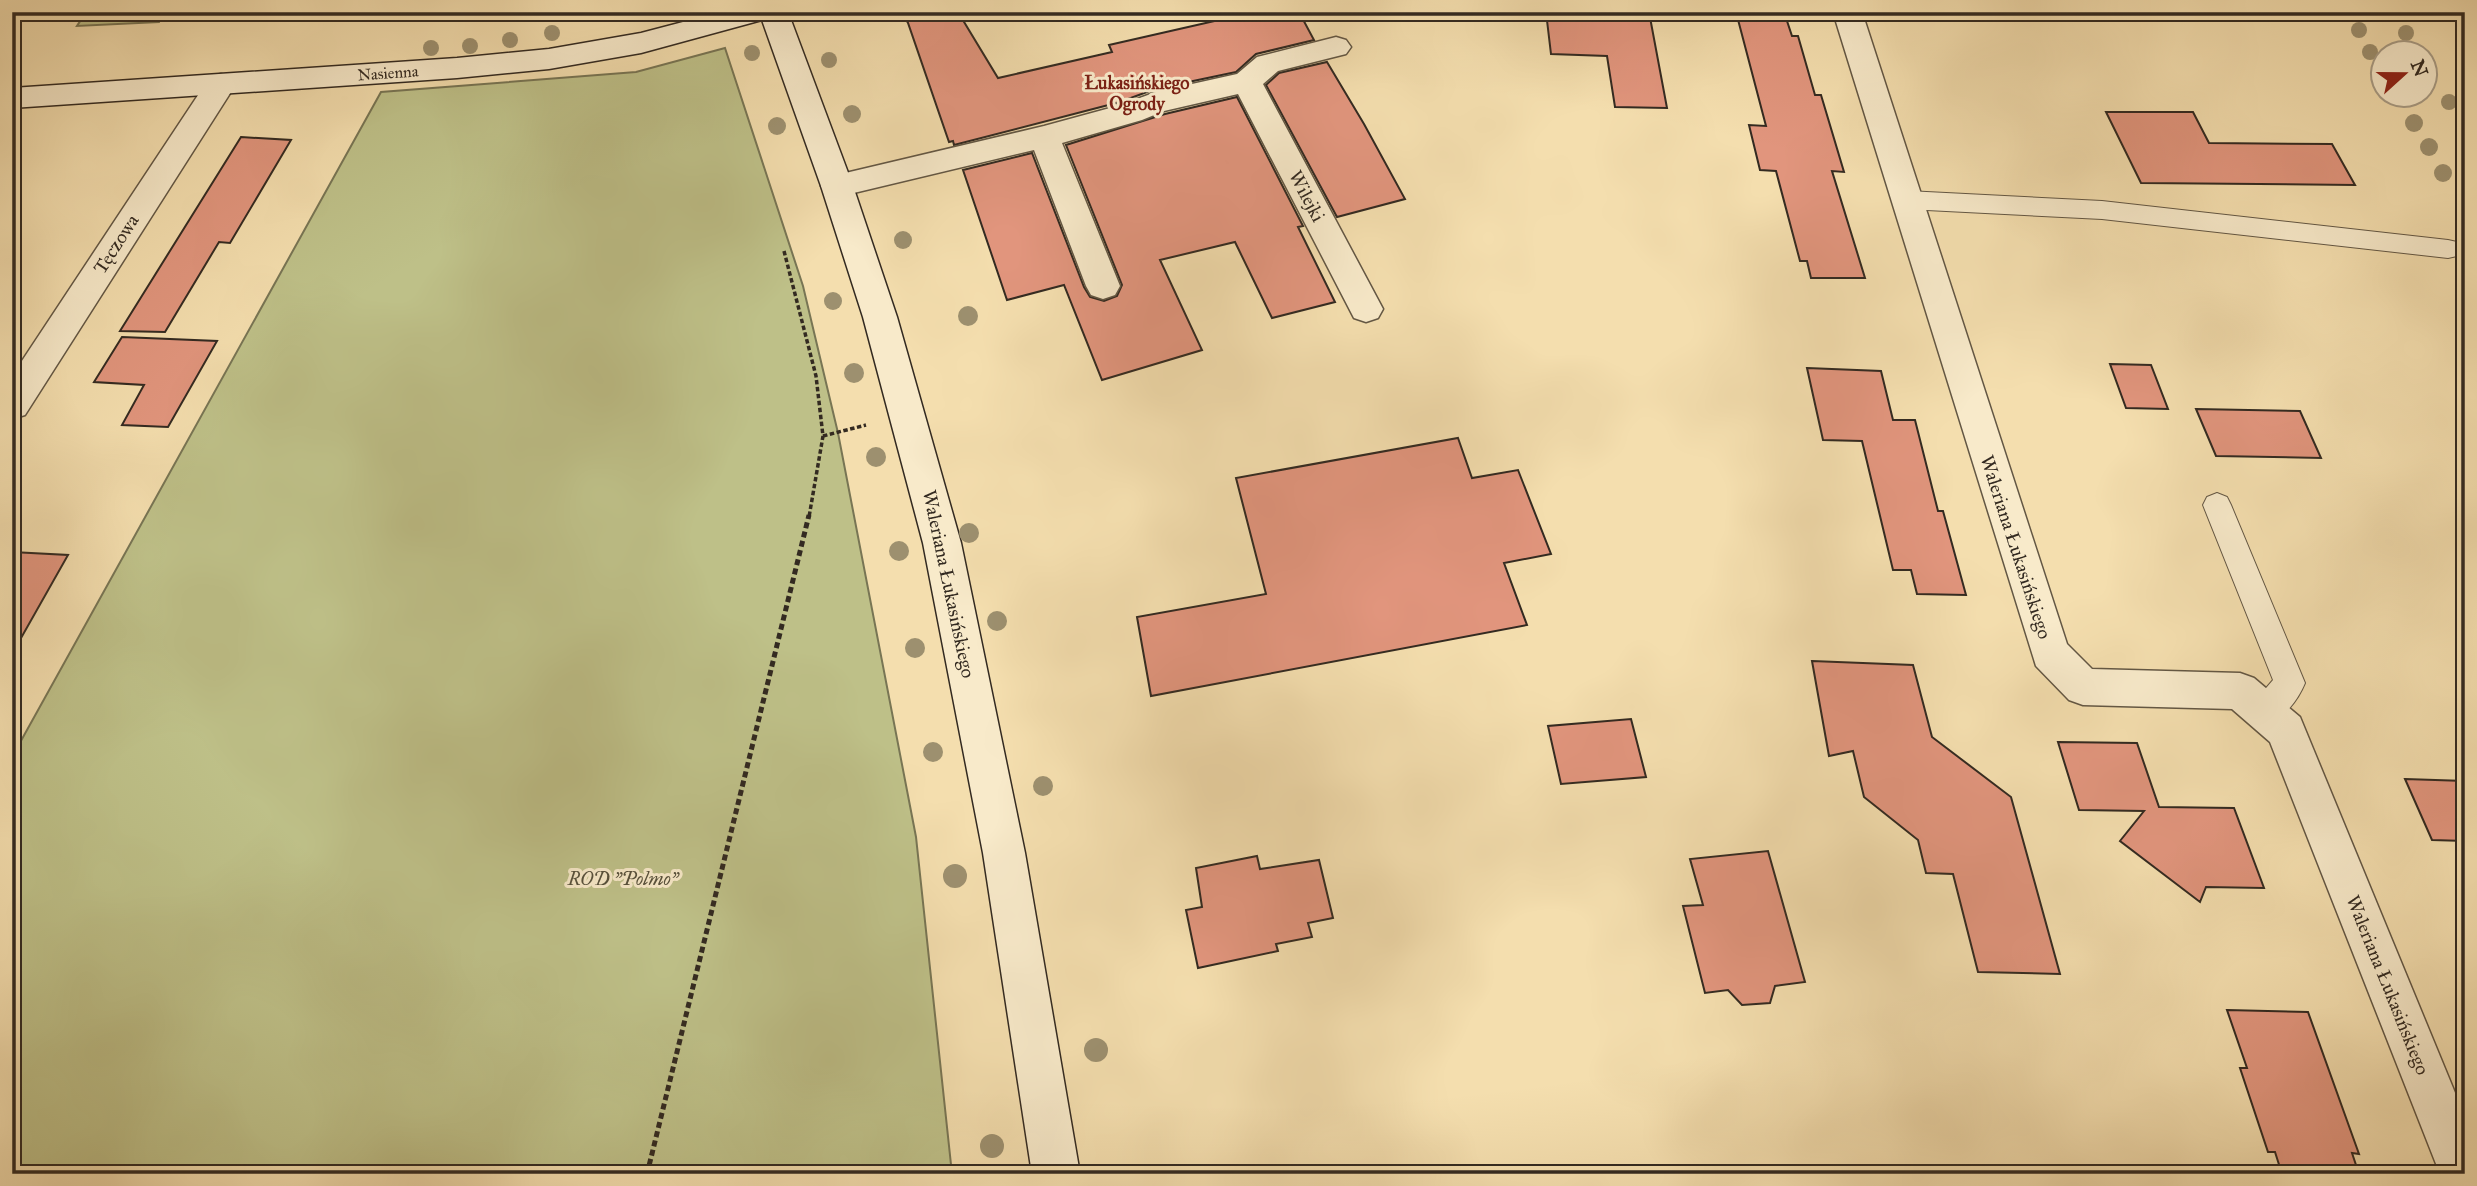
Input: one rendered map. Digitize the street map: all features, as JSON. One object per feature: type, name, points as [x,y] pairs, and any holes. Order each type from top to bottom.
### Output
[{"type":"street","name":"Nasienna","points":[[12,98],[550,59],[641,43],[758,12]]},
{"type":"street","name":"Waleriana Łukasińskiego","points":[[773,12],[837,186],[880,317],[942,543],[1004,853],[1056,1174]]},
{"type":"street","name":"Waleriana Łukasińskiego","points":[[1847,12],[2050,654],[2083,687],[2240,691],[2286,730],[2465,1174]]},
{"type":"street","points":[[837,186],[1044,137],[1131,113],[1156,102],[1247,82],[1268,64],[1336,47]]},
{"type":"street","name":"Wilejki","points":[[1247,82],[1366,309]]},
{"type":"street","name":"Tęczowa","points":[[12,405],[221,84]]},
{"type":"street","points":[[1044,137],[1103,286]]},
{"type":"lane","points":[[1906,200],[2102,211],[2448,249]]},
{"type":"lane","points":[[2217,505],[2290,684],[2265,712]]},
{"type":"path","points":[[647,1174],[805,537],[823,436],[817,376],[784,251]]},
{"type":"path","points":[[823,436],[838,433]]},
{"type":"green space","points":[[86,12],[164,12],[159,22],[77,26]]},
{"type":"green space","name":"ROD \"Polmo\"","points":[[725,48],[803,286],[838,433],[916,837],[952,1174],[12,1174],[12,757],[381,92],[636,72]]},
{"type":"building","points":[[902,12],[958,12],[998,78],[1112,52],[1109,45],[1254,12],[1299,12],[1314,40],[1256,54],[1236,72],[1155,89],[1120,102],[954,145],[953,141],[949,142]]},
{"type":"building","points":[[1546,12],[1649,12],[1667,108],[1615,107],[1607,56],[1551,54]]},
{"type":"building","points":[[1736,12],[1784,12],[1792,36],[1798,36],[1815,95],[1821,95],[1844,172],[1832,171],[1865,278],[1811,278],[1807,261],[1800,261],[1776,171],[1760,170],[1749,125],[1766,126]]},
{"type":"building","points":[[1327,62],[1405,199],[1337,217],[1266,85],[1279,73]]},
{"type":"building","points":[[1237,97],[1303,226],[1298,227],[1335,302],[1272,318],[1235,242],[1160,260],[1202,350],[1102,380],[1064,285],[1007,300],[963,170],[1032,153],[1084,287],[1090,297],[1104,301],[1117,296],[1122,285],[1066,145],[1165,114]]},
{"type":"building","points":[[2106,112],[2193,112],[2209,143],[2332,144],[2355,185],[2141,183]]},
{"type":"building","points":[[241,137],[291,140],[230,243],[219,242],[165,332],[120,331]]},
{"type":"building","points":[[122,337],[217,341],[168,427],[122,425],[144,385],[94,382]]},
{"type":"building","points":[[2110,364],[2151,365],[2168,409],[2126,408]]},
{"type":"building","points":[[1807,368],[1881,371],[1893,420],[1915,420],[1938,511],[1943,511],[1966,595],[1917,594],[1911,570],[1893,570],[1862,441],[1823,440]]},
{"type":"building","points":[[2196,409],[2300,411],[2321,458],[2216,456]]},
{"type":"building","points":[[1458,438],[1472,478],[1518,470],[1551,554],[1504,563],[1527,625],[1151,696],[1137,617],[1266,594],[1236,478]]},
{"type":"building","points":[[12,552],[68,555],[12,654]]},
{"type":"building","points":[[1812,661],[1913,665],[1932,737],[2011,797],[2060,974],[1978,972],[1953,874],[1926,873],[1918,840],[1864,797],[1853,751],[1829,756]]},
{"type":"building","points":[[1631,719],[1646,777],[1561,784],[1548,726]]},
{"type":"building","points":[[2058,742],[2137,743],[2159,807],[2234,808],[2264,888],[2206,887],[2200,902],[2120,841],[2144,811],[2079,810]]},
{"type":"building","points":[[2405,779],[2465,781],[2465,841],[2432,840]]},
{"type":"building","points":[[1768,851],[1805,982],[1775,986],[1770,1003],[1742,1005],[1728,990],[1705,993],[1683,906],[1703,905],[1690,859]]},
{"type":"building","points":[[1257,856],[1260,869],[1319,860],[1333,918],[1308,923],[1312,937],[1276,944],[1278,951],[1198,968],[1186,910],[1202,907],[1196,868]]},
{"type":"building","points":[[2227,1010],[2308,1012],[2359,1154],[2352,1153],[2359,1174],[2282,1174],[2275,1152],[2268,1152],[2240,1068],[2247,1068]]},
{"type":"district","name":"Łukasińskiego Ogrody","points":[[1137,93]]}]
